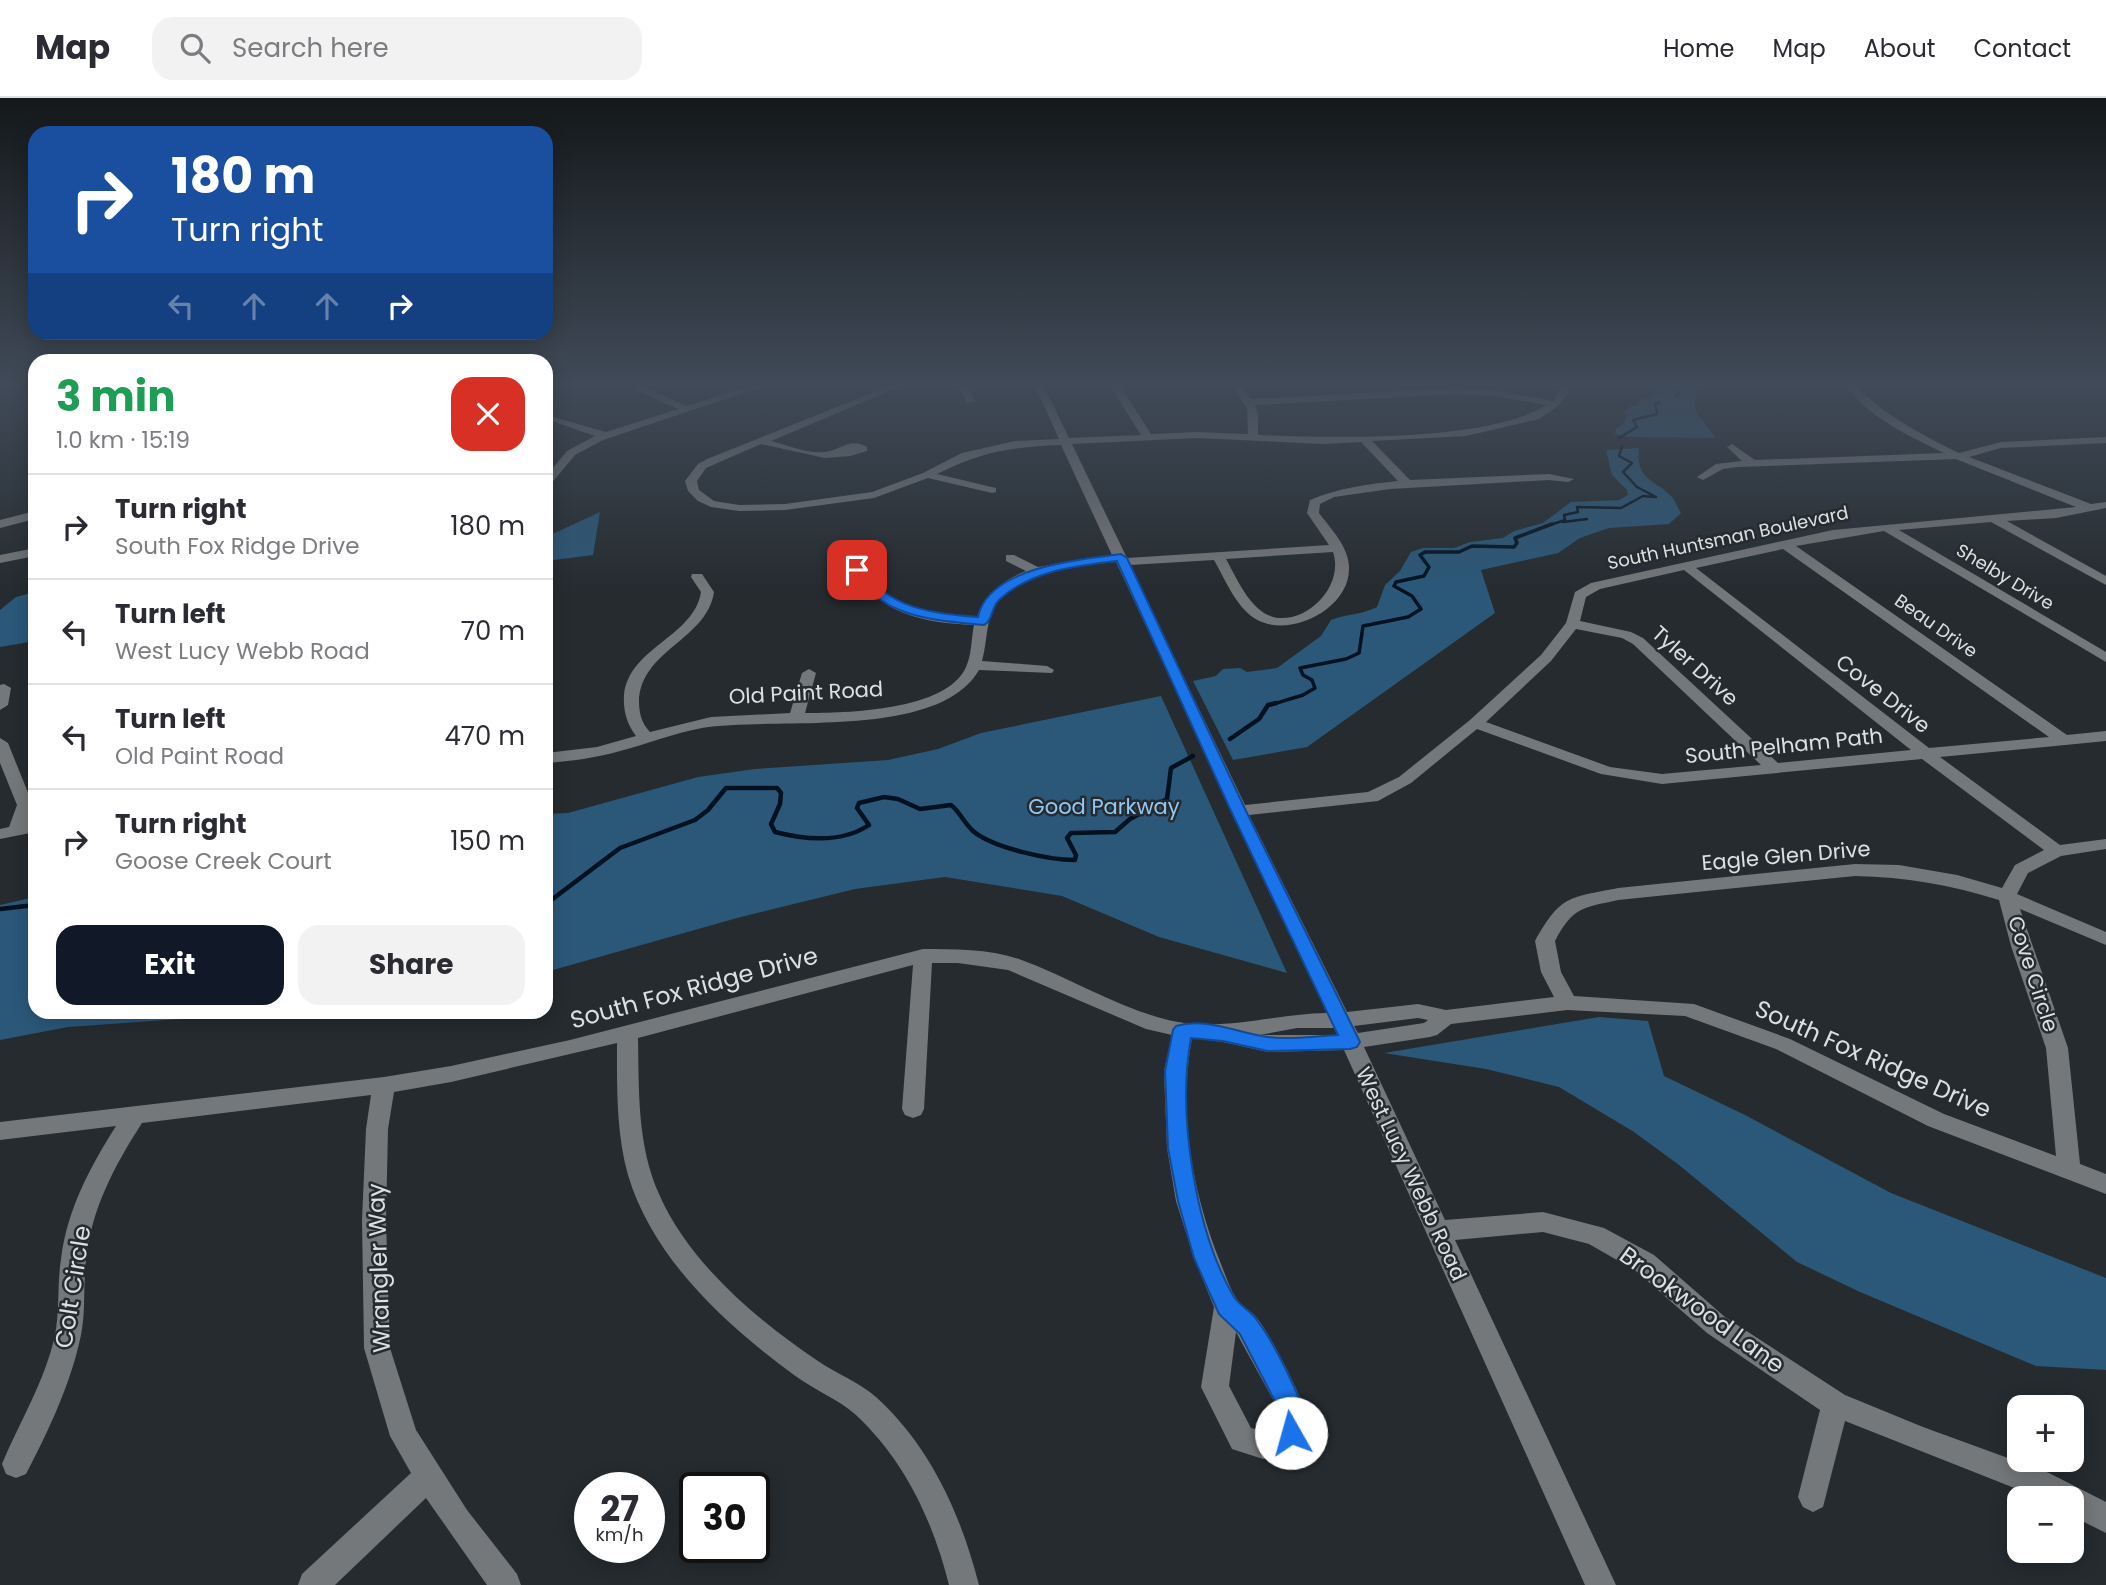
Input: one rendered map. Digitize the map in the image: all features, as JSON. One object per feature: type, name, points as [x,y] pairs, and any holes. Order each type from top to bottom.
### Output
[{"type":"street","points":[[553,474],[571,453]]},
{"type":"street","points":[[732,453],[702,466],[691,481],[696,494],[711,504],[761,509],[874,495],[974,453]]},
{"type":"street","points":[[805,453],[830,454]]},
{"type":"street","name":"West Lucy Webb Road","points":[[1072,453],[1345,1031],[1601,1585]]},
{"type":"street","points":[[1378,453],[1408,485]]},
{"type":"street","points":[[1740,453],[1752,463]]},
{"type":"street","points":[[1955,453],[1982,468],[2106,514]]},
{"type":"street","points":[[1703,477],[1720,466],[1752,463],[1960,456],[1970,453]]},
{"type":"street","points":[[553,467],[559,467]]},
{"type":"street","points":[[927,475],[992,490]]},
{"type":"street","points":[[1218,555],[1254,611],[1263,618],[1282,622],[1300,620],[1331,597],[1343,571],[1338,548],[1313,513],[1314,502],[1324,495],[1343,490],[1408,485],[1549,477],[1568,479]]},
{"type":"street","name":"South Huntsman Boulevard","points":[[1239,811],[1372,797],[1405,780],[1475,723],[1546,657],[1573,624],[1580,595],[1608,582],[1785,544],[1886,527],[2056,514],[2106,505]]},
{"type":"street","points":[[0,524],[28,517]]},
{"type":"street","points":[[1992,518],[2106,581]]},
{"type":"street","name":"Shelby Drive","points":[[1886,527],[2106,658]]},
{"type":"street","name":"Beau Drive","points":[[1785,544],[2064,740]]},
{"type":"street","points":[[1047,670],[976,664],[988,605],[999,592],[1020,579],[1038,572],[1123,562],[1338,548]]},
{"type":"street","points":[[0,559],[28,553]]},
{"type":"street","points":[[1010,558],[1038,572]]},
{"type":"street","name":"Cove Drive","points":[[1685,565],[1923,752],[2057,851]]},
{"type":"street","points":[[857,570],[868,587],[901,607],[934,617],[984,621]]},
{"type":"street","points":[[647,738],[634,721],[630,700],[634,679],[649,658],[692,625],[706,610],[709,596],[707,589],[697,578]]},
{"type":"street","name":"Tyler Drive","points":[[1573,624],[1626,635],[1638,641],[1774,768]]},
{"type":"street","name":"Old Paint Road","points":[[553,757],[590,753],[708,722],[844,718],[915,707],[958,687],[976,664]]},
{"type":"street","points":[[796,718],[809,673]]},
{"type":"street","points":[[0,705],[4,688]]},
{"type":"street","name":"South Pelham Path","points":[[1475,723],[1588,765],[1626,775],[1671,778],[2106,736]]},
{"type":"street","points":[[0,743],[25,805],[17,830]]},
{"type":"street","name":"Cove Circle","points":[[2069,1171],[2057,1048],[2021,946],[2007,896],[2021,869],[2057,851],[2106,844]]},
{"type":"street","name":"Eagle Glen Drive","points":[[1567,1003],[1550,972],[1545,941],[1560,914],[1580,902],[1618,894],[1855,870],[1899,871],[1957,881],[2007,896],[2106,939]]},
{"type":"street","points":[[913,1110],[923,956]]},
{"type":"street","name":"South Fox Ridge Drive","points":[[0,1131],[384,1085],[512,1062],[923,956],[958,956],[1012,964],[1036,972],[1123,1013],[1183,1030],[1223,1034],[1268,1044],[1345,1031],[1430,1030],[1446,1017],[1567,1003],[1687,1009],[1783,1044],[1936,1120],[2106,1184]]},
{"type":"street","points":[[1183,1030],[1175,1071],[1178,1148],[1188,1201],[1202,1246],[1227,1307]]},
{"type":"street","points":[[627,1033],[630,1127],[636,1164],[662,1226],[697,1271],[762,1334],[804,1367],[863,1404],[891,1432],[930,1490],[946,1524],[964,1585]]},
{"type":"street","name":"Wrangler Way","points":[[384,1085],[377,1129],[374,1220],[377,1348],[404,1436],[457,1520],[506,1585]]},
{"type":"street","name":"Colt Circle","points":[[16,1464],[40,1419],[59,1370],[71,1313],[79,1228],[104,1165],[136,1114]]},
{"type":"street","name":"Brookwood Lane","points":[[1437,1231],[1543,1222],[1595,1235],[1645,1263],[1716,1325],[1835,1404],[1921,1440],[2046,1486]]},
{"type":"street","points":[[1813,1497],[1835,1404]]},
{"type":"street","points":[[313,1585],[429,1475]]},
{"type":"street","name":"Brookwood Lane","points":[[2084,1506],[2106,1518]]},
{"type":"green space","points":[[1607,453],[1639,453],[1644,474],[1673,498],[1681,513],[1669,524],[1609,528],[1580,538],[1558,553],[1481,570],[1495,613],[1307,747],[1233,760],[1193,681],[1216,676],[1223,669],[1240,668],[1247,672],[1277,668],[1321,636],[1331,620],[1377,607],[1385,585],[1400,571],[1411,552],[1423,548],[1454,548],[1470,542],[1503,538],[1514,531],[1543,523],[1571,502],[1619,500],[1628,495],[1627,490],[1612,475]]},
{"type":"green space","points":[[600,512],[593,555],[553,560],[553,534]]},
{"type":"green space","points":[[28,594],[28,642],[0,647],[0,610],[16,597]]},
{"type":"green space","name":"Good Parkway","points":[[1161,696],[1287,973],[1159,937],[1062,896],[945,877],[855,889],[737,918],[553,970],[553,814],[568,813],[698,777],[755,769],[888,760],[938,749],[981,733]]},
{"type":"green space","points":[[28,899],[28,1019],[181,1019],[68,1027],[0,1040],[0,905]]},
{"type":"green space","points":[[1599,1017],[1648,1021],[1664,1076],[1745,1115],[1891,1193],[2106,1278],[2106,1370],[2036,1366],[1860,1292],[1797,1262],[1679,1165],[1634,1132],[1559,1087],[1486,1069],[1384,1053]]},
{"type":"waterway","points":[[1547,526],[1565,520],[1564,515],[1578,512],[1577,507],[1621,508],[1643,496],[1656,497],[1637,487],[1623,472],[1632,463],[1619,456],[1620,453]]},
{"type":"waterway","points":[[1563,522],[1587,519]]},
{"type":"waterway","points":[[1270,705],[1303,695],[1315,688],[1312,680],[1303,675],[1300,668],[1346,659],[1359,653],[1363,626],[1408,617],[1421,609],[1412,596],[1394,586],[1396,582],[1424,576],[1429,567],[1420,555],[1425,552],[1459,552],[1472,546],[1514,547],[1517,543],[1515,538],[1552,524]]},
{"type":"waterway","points":[[1230,739],[1259,719],[1268,705],[1276,703]]},
{"type":"waterway","points":[[553,899],[620,848],[695,820],[708,810],[726,788],[777,788],[781,793],[780,804],[771,824],[775,832],[787,835],[824,838],[858,831],[869,825],[857,808],[859,803],[884,797],[898,799],[920,809],[951,805],[973,831],[994,843],[1051,858],[1075,860],[1076,855],[1067,838],[1071,833],[1115,832],[1130,819],[1167,799],[1171,768],[1193,756]]},
{"type":"waterway","points":[[0,909],[28,906]]},
{"type":"route","points":[[857,570],[877,595],[901,607],[934,617],[984,621],[992,598],[1020,579],[1072,563],[1121,558],[1350,1042],[1268,1044],[1223,1034],[1183,1030],[1175,1071],[1178,1148],[1188,1201],[1206,1258],[1227,1307],[1248,1326],[1290,1405],[1293,1419],[1291,1433]]}]
